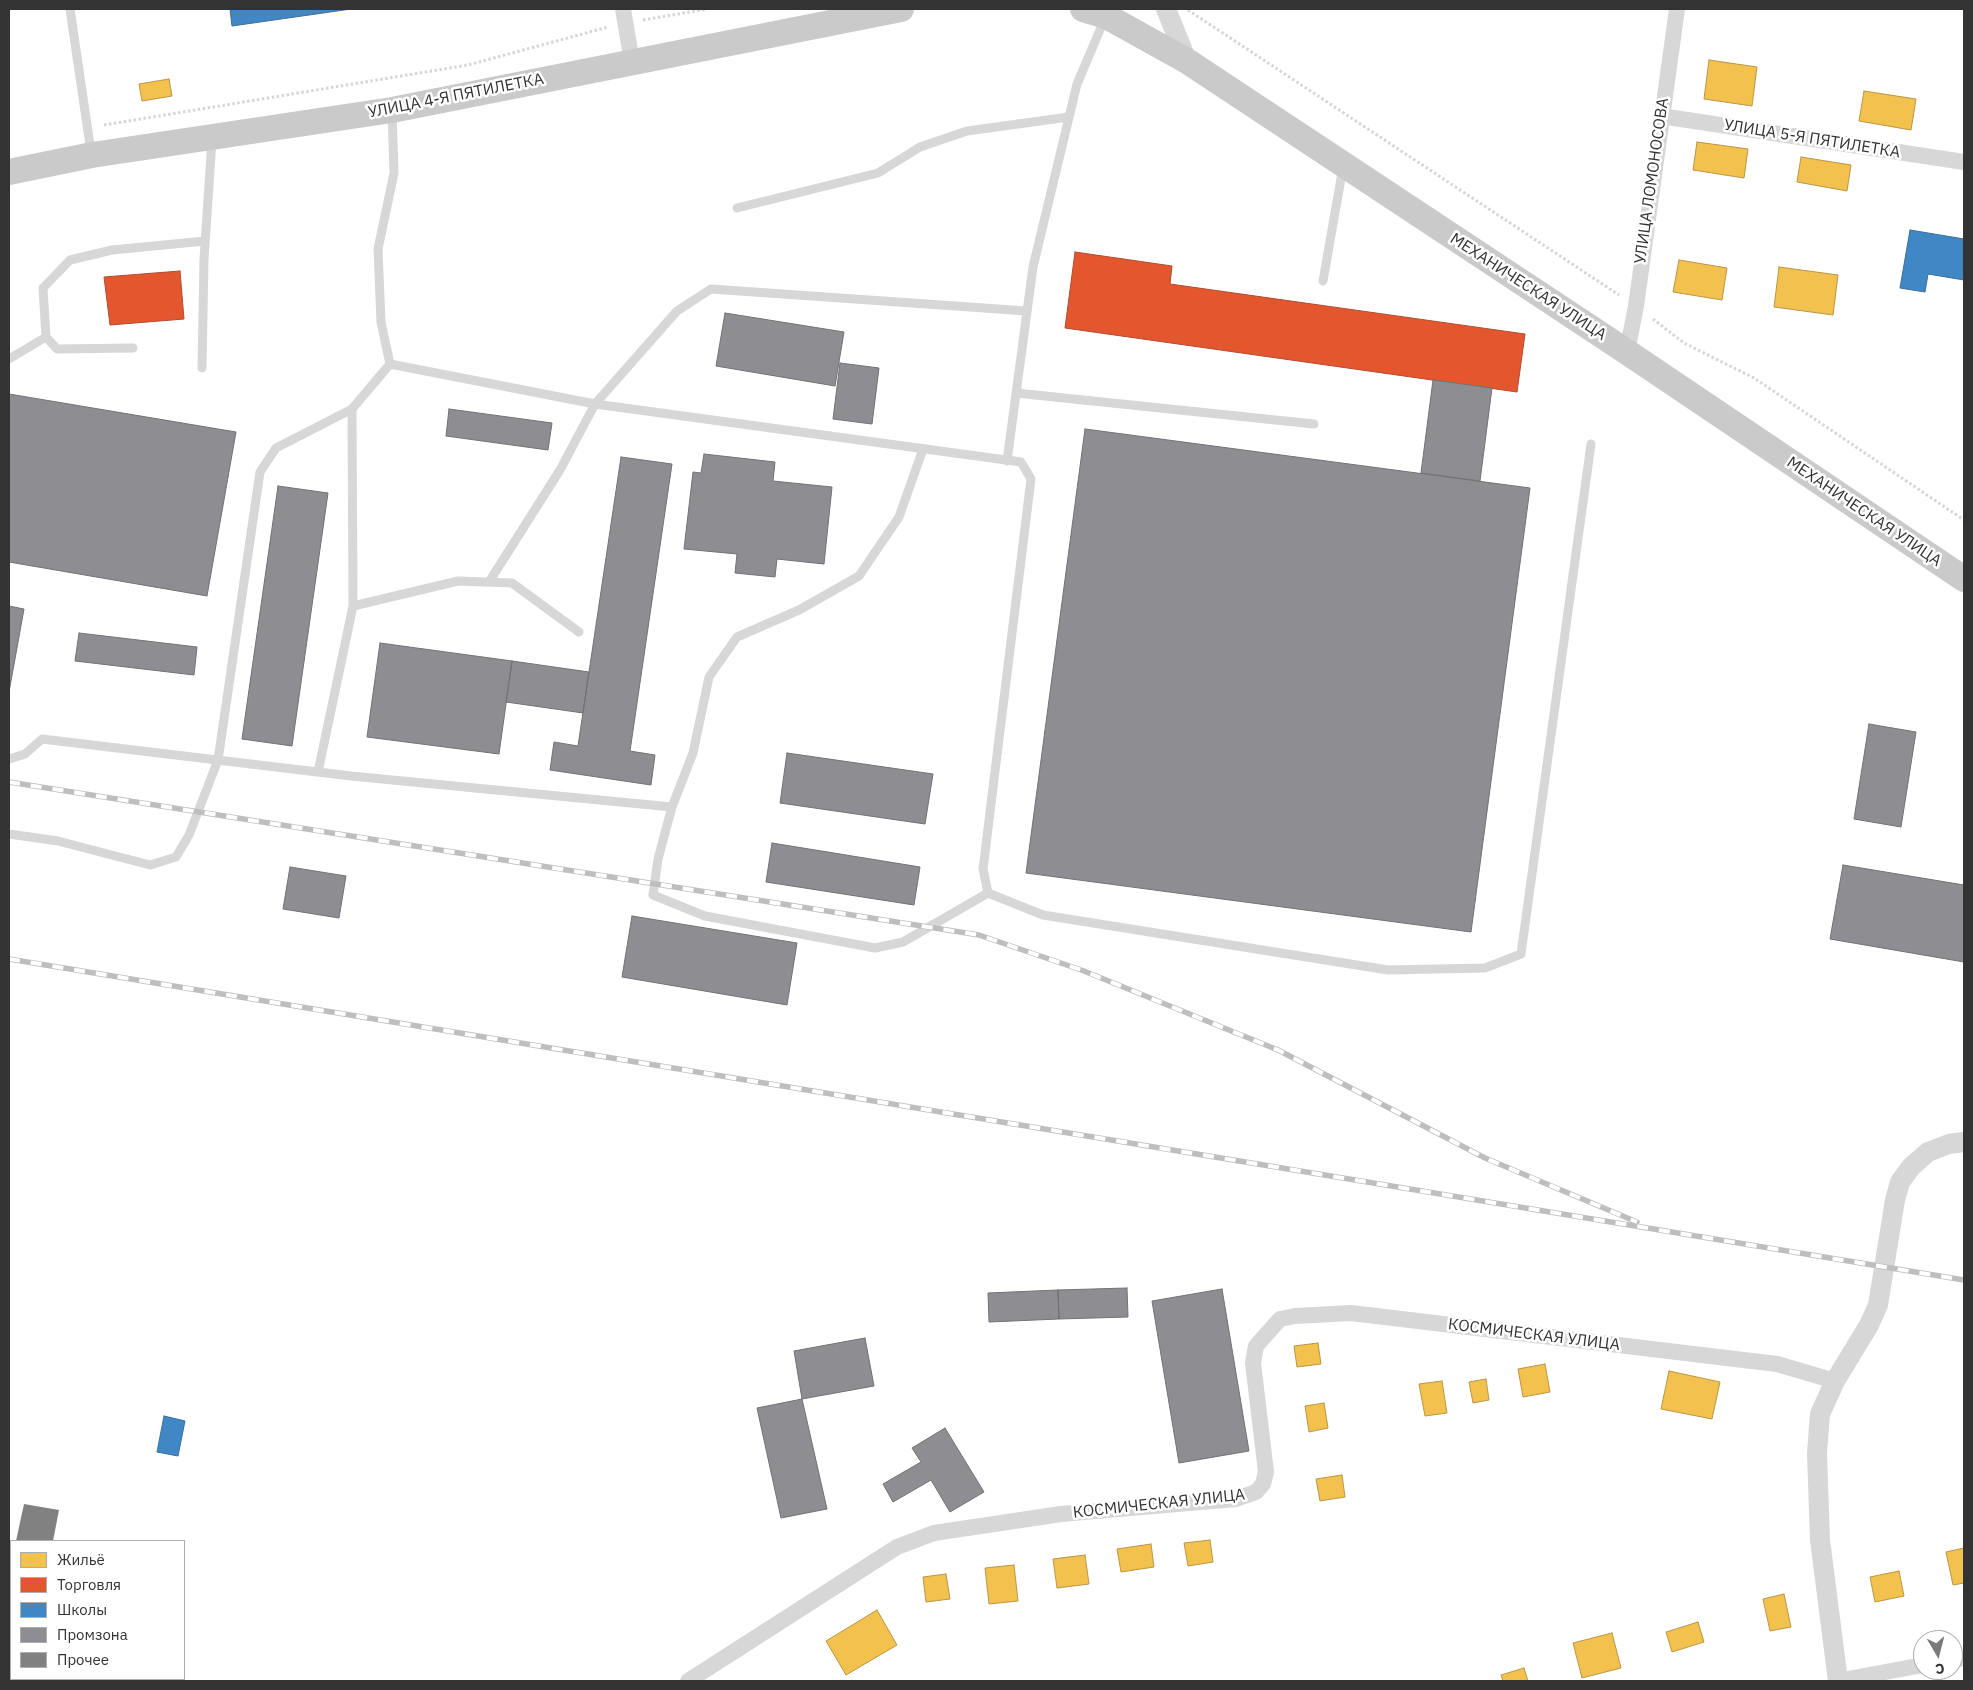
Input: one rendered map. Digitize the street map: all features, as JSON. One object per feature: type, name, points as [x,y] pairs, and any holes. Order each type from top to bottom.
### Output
[{"type":"main road","name":"УЛИЦА 4-Я ПЯТИЛЕТКА","points":[[9,172],[92,155],[392,110],[901,9]]},
{"type":"main road","name":"МЕХАНИЧЕСКАЯ УЛИЦА","points":[[1094,12],[1187,62],[1627,352],[1964,579]]},
{"type":"street","points":[[1166,9],[1187,62]]},
{"type":"street","name":"УЛИЦА ЛОМОНОСОВА","points":[[1627,352],[1636,306],[1660,116],[1677,9]]},
{"type":"street","points":[[624,16],[632,62]]},
{"type":"street","name":"УЛИЦА 5-Я ПЯТИЛЕТКА","points":[[1660,116],[1964,162]]},
{"type":"street","points":[[1913,1667],[1838,1681],[1820,1540],[1817,1453],[1820,1414],[1835,1381],[1869,1325],[1878,1305],[1894,1200],[1900,1182],[1911,1166],[1928,1152],[1949,1144],[1964,1142]]},
{"type":"street","name":"КОСМИЧЕСКАЯ УЛИЦА","points":[[688,1681],[897,1547],[934,1533],[1061,1514],[1246,1498],[1256,1492],[1263,1484],[1266,1472],[1253,1363],[1256,1346],[1280,1319],[1295,1316],[1351,1313],[1776,1364],[1835,1381]]},
{"type":"lane","points":[[70,9],[92,155]]},
{"type":"lane","points":[[1007,460],[1033,267],[1094,12]]},
{"type":"lane","points":[[390,364],[381,322],[378,249],[394,173],[392,110]]},
{"type":"lane","points":[[737,208],[878,173],[920,147],[966,131],[1069,117]]},
{"type":"lane","points":[[202,368],[205,241],[212,137]]},
{"type":"lane","points":[[1323,281],[1343,165]]},
{"type":"lane","points":[[132,348],[57,349],[46,337],[43,288],[70,260],[112,250],[205,241]]},
{"type":"lane","points":[[489,582],[560,470],[595,404],[677,310],[711,289],[1027,311]]},
{"type":"lane","points":[[9,359],[46,337]]},
{"type":"lane","points":[[390,364],[595,404],[1021,462],[1031,478],[983,869],[988,893]]},
{"type":"lane","points":[[9,834],[58,841],[150,865],[176,857],[189,835],[218,760],[260,472],[276,448],[352,409],[390,364]]},
{"type":"lane","points":[[1016,393],[1314,424]]},
{"type":"lane","points":[[318,772],[353,606],[352,409]]},
{"type":"lane","points":[[988,893],[1043,915],[1388,970],[1486,968],[1521,954],[1591,444]]},
{"type":"lane","points":[[923,449],[899,517],[859,576],[799,610],[736,637],[709,677],[693,753],[672,807],[658,859],[653,895],[705,916],[875,948],[903,942],[988,893]]},
{"type":"lane","points":[[353,606],[458,581],[512,583],[578,632]]},
{"type":"lane","points":[[9,759],[25,754],[42,738],[318,772],[672,807]]},
{"type":"path","points":[[104,125],[468,65],[624,16],[707,9]]},
{"type":"path","points":[[1187,9],[1636,306],[1684,342],[1754,378],[1964,520]]},
{"type":"building: Жильё","points":[[1709,60],[1757,67],[1752,106],[1704,99]]},
{"type":"building: Жильё","points":[[169,79],[172,96],[142,101],[139,84]]},
{"type":"building: Жильё","points":[[1864,91],[1916,99],[1911,130],[1859,121]]},
{"type":"building: Жильё","points":[[1697,142],[1748,149],[1744,178],[1693,170]]},
{"type":"building: Жильё","points":[[1801,157],[1851,165],[1847,191],[1797,182]]},
{"type":"building: Жильё","points":[[1679,260],[1727,268],[1722,300],[1673,292]]},
{"type":"building: Жильё","points":[[1779,267],[1838,275],[1833,315],[1774,307]]},
{"type":"building: Жильё","points":[[1318,1343],[1321,1364],[1297,1367],[1294,1346]]},
{"type":"building: Жильё","points":[[1545,1364],[1550,1392],[1523,1397],[1518,1369]]},
{"type":"building: Жильё","points":[[1669,1371],[1720,1382],[1712,1419],[1661,1409]]},
{"type":"building: Жильё","points":[[1486,1379],[1489,1400],[1473,1403],[1469,1382]]},
{"type":"building: Жильё","points":[[1442,1381],[1447,1413],[1425,1416],[1419,1384]]},
{"type":"building: Жильё","points":[[1324,1403],[1328,1428],[1309,1432],[1305,1406]]},
{"type":"building: Жильё","points":[[1342,1475],[1345,1497],[1320,1501],[1316,1479]]},
{"type":"building: Жильё","points":[[1210,1540],[1213,1562],[1188,1566],[1184,1543]]},
{"type":"building: Жильё","points":[[1151,1544],[1154,1567],[1121,1572],[1117,1549]]},
{"type":"building: Жильё","points":[[1964,1548],[1964,1583],[1953,1585],[1946,1552]]},
{"type":"building: Жильё","points":[[1085,1555],[1089,1584],[1057,1588],[1053,1559]]},
{"type":"building: Жильё","points":[[1014,1565],[1018,1601],[989,1604],[985,1568]]},
{"type":"building: Жильё","points":[[1899,1571],[1904,1596],[1875,1602],[1870,1577]]},
{"type":"building: Жильё","points":[[946,1574],[950,1599],[926,1602],[923,1577]]},
{"type":"building: Жильё","points":[[1784,1594],[1791,1627],[1770,1631],[1763,1599]]},
{"type":"building: Жильё","points":[[877,1610],[897,1645],[846,1675],[826,1641]]},
{"type":"building: Жильё","points":[[1698,1622],[1704,1642],[1672,1652],[1666,1632]]},
{"type":"building: Жильё","points":[[1612,1633],[1621,1668],[1582,1678],[1573,1643]]},
{"type":"building: Жильё","points":[[1524,1668],[1528,1681],[1503,1681],[1501,1675]]},
{"type":"building: Торговля","points":[[1075,252],[1172,266],[1170,284],[1525,334],[1517,392],[1065,328]]},
{"type":"building: Торговля","points":[[180,271],[184,319],[110,325],[104,277]]},
{"type":"building: Школы","points":[[230,9],[351,9],[232,26]]},
{"type":"building: Школы","points":[[1910,230],[1964,239],[1964,280],[1928,274],[1925,292],[1900,288]]},
{"type":"building: Школы","points":[[164,1416],[185,1421],[178,1456],[157,1452]]},
{"type":"building: Промзона","points":[[725,313],[844,332],[835,386],[716,366]]},
{"type":"building: Промзона","points":[[840,363],[879,368],[872,424],[833,419]]},
{"type":"building: Промзона","points":[[1433,380],[1492,388],[1480,481],[1421,473]]},
{"type":"building: Промзона","points":[[9,394],[236,432],[207,596],[9,562]]},
{"type":"building: Промзона","points":[[449,409],[552,423],[548,450],[446,436]]},
{"type":"building: Промзона","points":[[1085,429],[1530,488],[1471,932],[1026,873]]},
{"type":"building: Промзона","points":[[704,454],[775,462],[773,481],[832,487],[824,564],[777,559],[775,577],[735,573],[737,554],[684,549],[693,472],[701,473]]},
{"type":"building: Промзона","points":[[621,457],[672,464],[630,751],[655,755],[651,785],[550,770],[554,742],[578,746]]},
{"type":"building: Промзона","points":[[278,486],[328,493],[292,746],[242,739]]},
{"type":"building: Промзона","points":[[9,606],[24,609],[9,692]]},
{"type":"building: Промзона","points":[[79,633],[197,647],[194,675],[75,661]]},
{"type":"building: Промзона","points":[[380,643],[512,661],[499,754],[367,737]]},
{"type":"building: Промзона","points":[[512,661],[589,672],[583,713],[506,702]]},
{"type":"building: Промзона","points":[[1869,724],[1916,732],[1901,827],[1854,819]]},
{"type":"building: Промзона","points":[[787,753],[933,774],[925,824],[780,803]]},
{"type":"building: Промзона","points":[[772,843],[920,867],[914,905],[766,882]]},
{"type":"building: Промзона","points":[[1843,865],[1964,885],[1964,962],[1830,939]]},
{"type":"building: Промзона","points":[[290,867],[346,876],[339,918],[283,909]]},
{"type":"building: Промзона","points":[[632,916],[797,943],[787,1005],[622,977]]},
{"type":"building: Промзона","points":[[1127,1288],[1128,1317],[1059,1319],[1058,1290]]},
{"type":"building: Промзона","points":[[1222,1289],[1249,1451],[1179,1463],[1152,1301]]},
{"type":"building: Промзона","points":[[1058,1290],[1059,1319],[989,1322],[988,1293]]},
{"type":"building: Промзона","points":[[865,1338],[874,1386],[802,1399],[794,1351]]},
{"type":"building: Промзона","points":[[802,1399],[827,1509],[781,1518],[757,1408]]},
{"type":"building: Промзона","points":[[945,1428],[984,1492],[950,1512],[931,1480],[893,1502],[883,1484],[921,1462],[912,1448]]},
{"type":"building: Прочее","points":[[24,1504],[59,1510],[53,1540],[16,1540]]},
{"type":"railway","points":[[9,782],[979,935],[1084,971],[1278,1050],[1485,1158],[1637,1222]]},
{"type":"railway","points":[[9,959],[1964,1280]]}]
